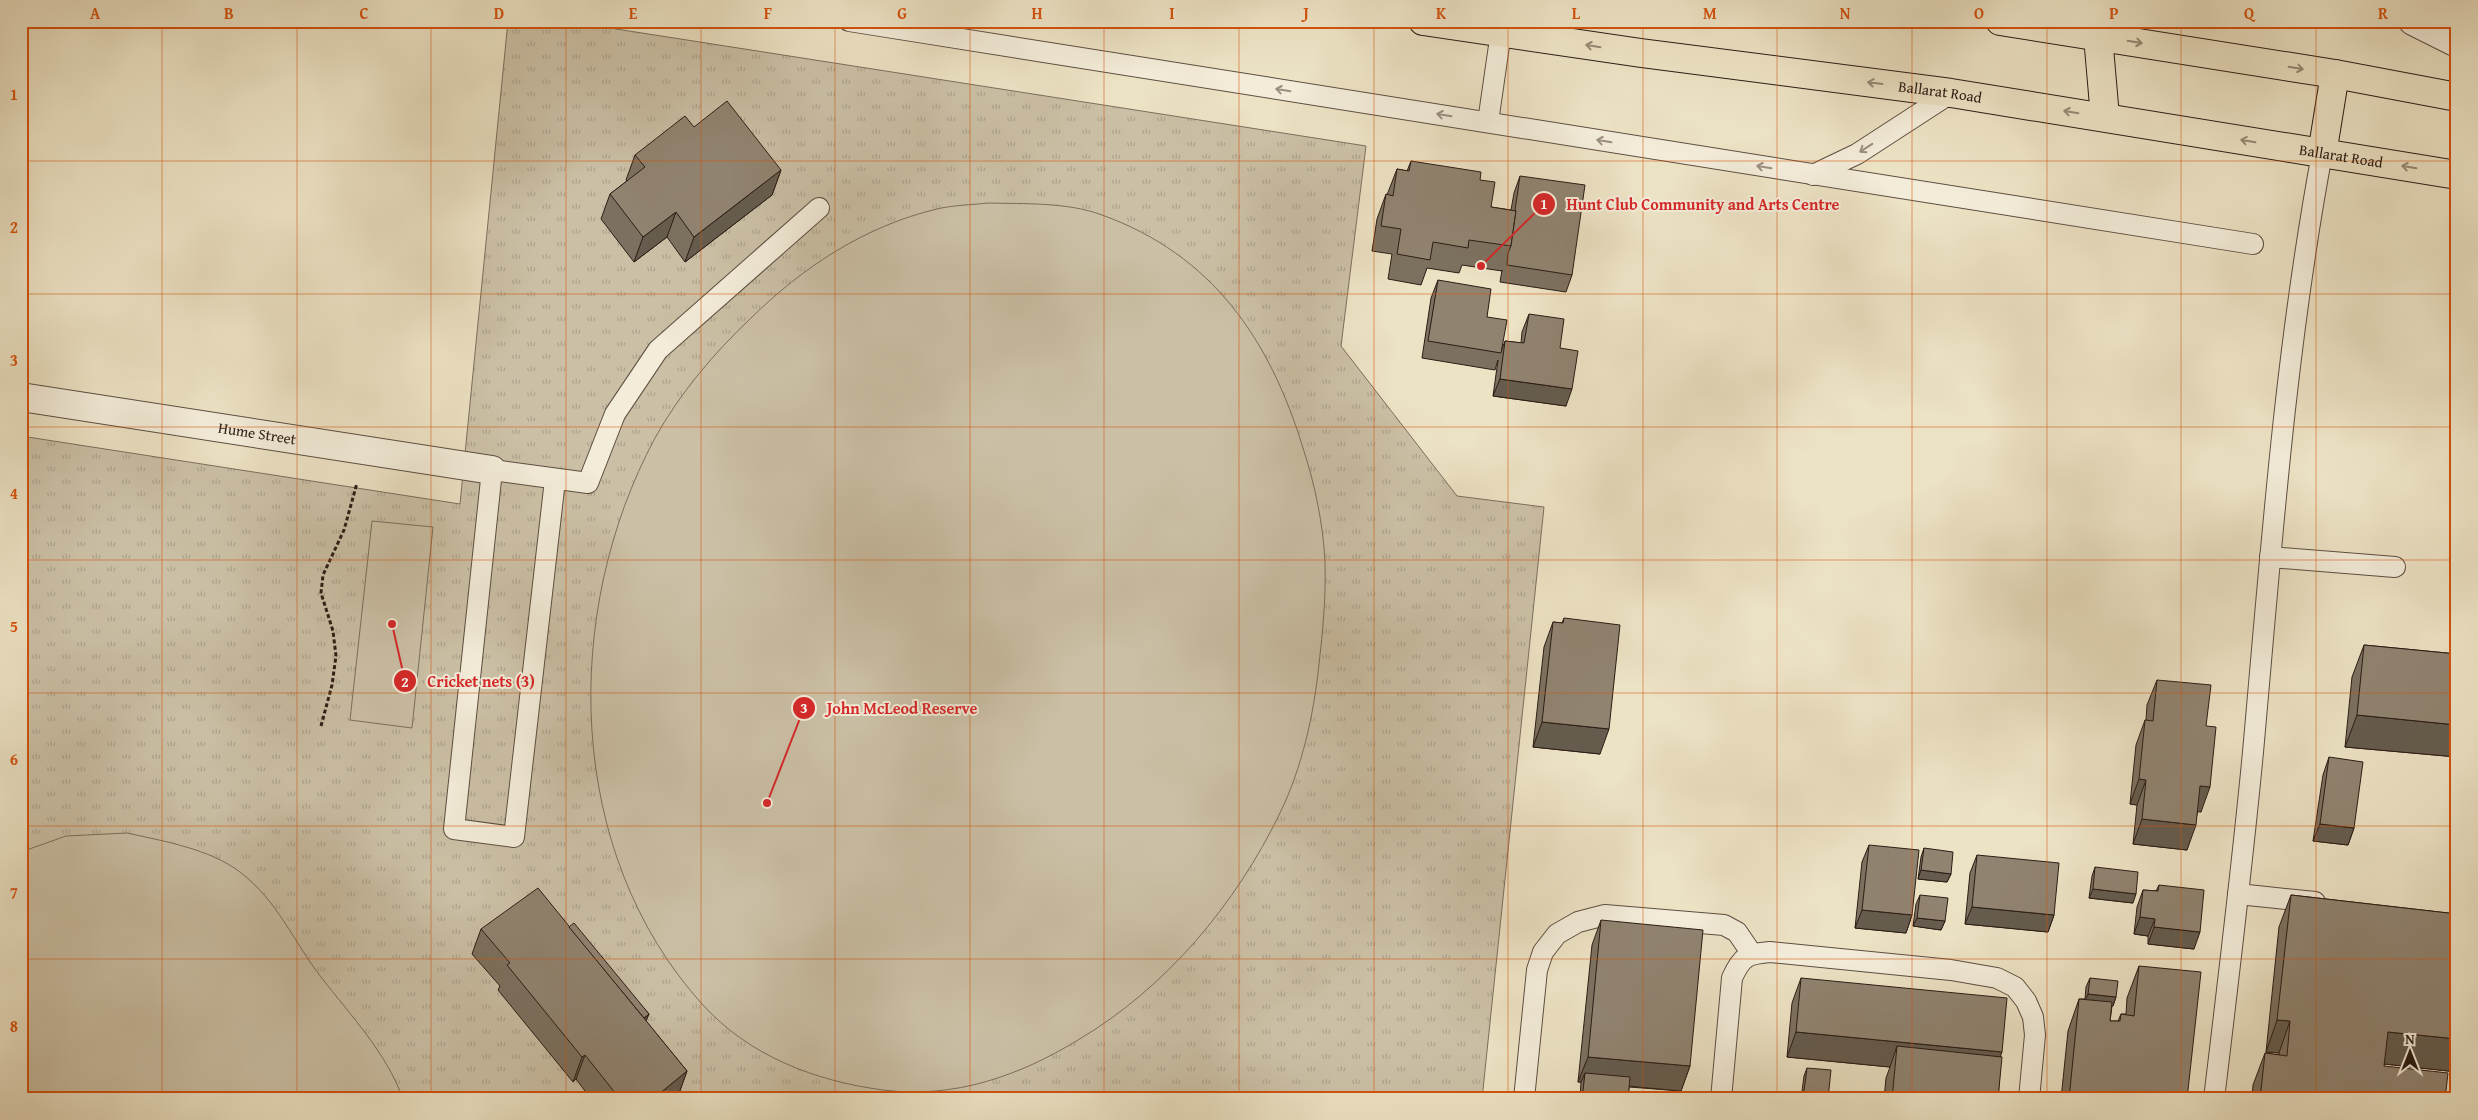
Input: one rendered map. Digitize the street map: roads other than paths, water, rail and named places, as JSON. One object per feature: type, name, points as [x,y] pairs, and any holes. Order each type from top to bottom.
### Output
[{"type":"highway","name":"Ballarat Road","points":[[1423,21],[1641,53],[1951,93],[2457,175]]},
{"type":"highway","points":[[2000,21],[2099,29],[2457,97]]},
{"type":"highway","points":[[2099,29],[2105,117]]},
{"type":"highway","points":[[2322,154],[2335,74]]},
{"type":"street","points":[[2413,21],[2457,43]]},
{"type":"street","name":"Hume Street","points":[[21,397],[492,470]]},
{"type":"lane","points":[[849,21],[2253,244]]},
{"type":"lane","points":[[1488,122],[1501,32]]},
{"type":"lane","points":[[1812,175],[1857,154],[1951,93]]},
{"type":"lane","points":[[2214,1099],[2238,894],[2285,397],[2311,212],[2322,154]]},
{"type":"lane","points":[[555,480],[514,837],[454,828],[492,470],[588,483],[615,414],[658,350],[819,208]]},
{"type":"lane","points":[[2270,556],[2395,567]]},
{"type":"lane","points":[[2238,894],[2338,904]]},
{"type":"lane","points":[[1524,1099],[1537,970],[1543,952],[1557,934],[1578,922],[1605,915],[1724,925],[1737,932],[1752,954]]},
{"type":"lane","points":[[1721,1099],[1732,978],[1740,961],[1752,954],[1770,952],[1951,970],[1998,978],[2015,987],[2026,1001],[2033,1017],[2035,1035],[2029,1099]]},
{"type":"place","name":"Hunt Club Community and Arts Centre","points":[[1481,266]]},
{"type":"place","name":"Cricket nets (3)","points":[[392,624]]},
{"type":"place","name":"John McLeod Reserve","points":[[767,803]]}]
